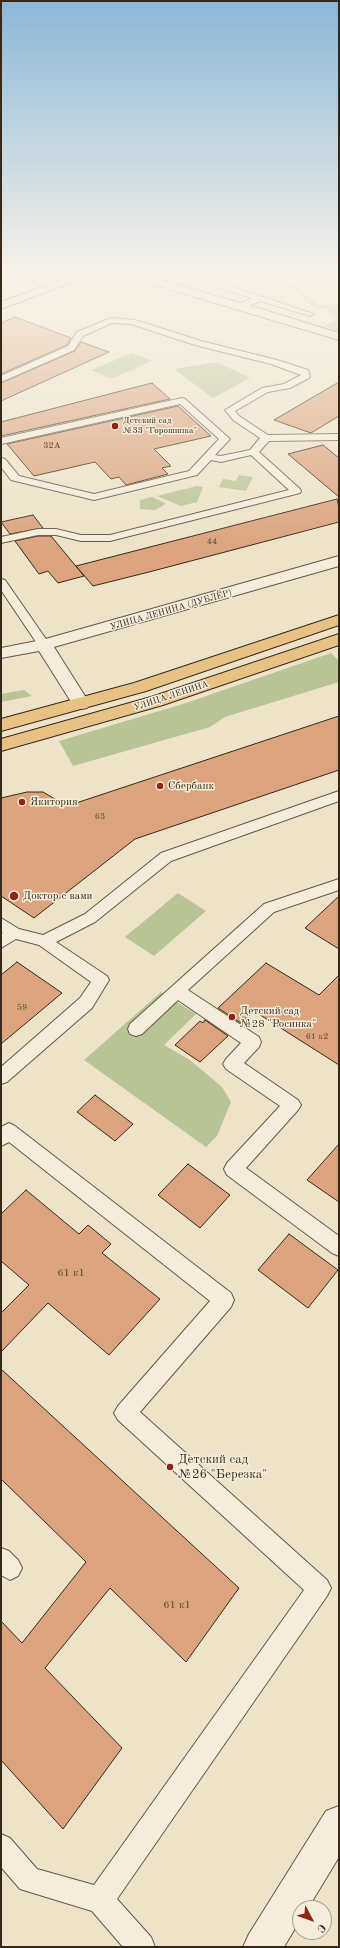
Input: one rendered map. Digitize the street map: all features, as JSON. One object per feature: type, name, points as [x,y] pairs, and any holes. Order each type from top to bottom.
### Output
[{"type":"main road","name":"УЛИЦА ЛЕНИНА","points":[[1,725],[82,704],[174,676],[339,620]]},
{"type":"main road","name":"УЛИЦА ЛЕНИНА","points":[[1,746],[157,701],[339,639]]},
{"type":"street","name":"УЛИЦА ЛЕНИНА (ДУБЛЁР)","points":[[1,653],[44,645],[339,561]]},
{"type":"street","points":[[44,645],[82,704]]},
{"type":"street","points":[[262,1947],[339,1824]]},
{"type":"lane","points":[[1,379],[26,368]]},
{"type":"lane","points":[[292,368],[305,372],[306,376],[287,386],[265,390],[230,410],[236,418],[266,438],[339,437]]},
{"type":"lane","points":[[1,441],[182,401],[225,439],[193,474],[94,497],[15,478],[1,461]]},
{"type":"lane","points":[[209,457],[221,459],[253,452],[266,438]]},
{"type":"lane","points":[[1,540],[38,532],[56,532],[81,538],[110,538],[296,491],[253,452]]},
{"type":"lane","points":[[1,582],[44,645]]},
{"type":"lane","points":[[44,941],[90,918],[166,857],[339,796]]},
{"type":"lane","points":[[136,1029],[269,908],[339,884]]},
{"type":"lane","points":[[1,1077],[86,1003],[101,980],[44,941],[5,933]]},
{"type":"lane","points":[[177,991],[253,1042],[232,1064],[292,1105],[233,1169],[339,1246]]},
{"type":"lane","points":[[1,1138],[9,1131],[224,1300],[125,1413],[319,1588],[100,1900]]},
{"type":"lane","points":[[1,1847],[29,1880],[100,1900],[141,1947]]},
{"type":"green space","points":[[96,368],[136,368],[111,379],[91,370]]},
{"type":"green space","points":[[229,368],[250,378],[213,398],[174,369]]},
{"type":"green space","points":[[239,475],[253,477],[246,491],[219,487],[223,479],[236,481]]},
{"type":"green space","points":[[197,486],[203,487],[197,502],[181,506],[157,496]]},
{"type":"green space","points":[[152,497],[165,503],[164,505],[155,510],[140,509],[140,500]]},
{"type":"green space","points":[[331,653],[339,661],[339,682],[225,717],[210,727],[73,766],[59,741],[186,703]]},
{"type":"green space","points":[[24,690],[32,696],[1,702],[1,694]]},
{"type":"green space","points":[[178,893],[206,911],[154,956],[125,937]]},
{"type":"green space","points":[[161,992],[196,1014],[164,1045],[190,1060],[222,1087],[231,1102],[217,1136],[206,1147],[84,1060]]},
{"type":"building","points":[[1,368],[15,368],[1,374]]},
{"type":"building","points":[[36,368],[74,368],[1,401],[1,383]]},
{"type":"building","points":[[339,382],[339,416],[311,433],[274,420]]},
{"type":"building","points":[[152,383],[170,399],[1,436],[1,422]]},
{"type":"building","points":[[178,406],[211,436],[154,449],[171,466],[162,468],[168,474],[126,485],[119,477],[111,479],[95,462],[34,476],[7,444]]},
{"type":"building","points":[[323,445],[339,458],[339,497],[288,454]]},
{"type":"building","points":[[337,499],[339,508],[339,522],[149,572],[93,586],[76,566]]},
{"type":"building","points":[[33,515],[43,528],[10,534],[1,522]]},
{"type":"building","points":[[38,536],[51,536],[84,576],[58,583],[48,571],[39,574],[15,541]]},
{"type":"building","points":[[339,716],[339,770],[135,839],[34,918],[1,896],[1,798],[27,792],[43,792],[67,806]]},
{"type":"building","points":[[339,896],[339,949],[305,928]]},
{"type":"building","points":[[17,962],[62,993],[1,1044],[1,975]]},
{"type":"building","points":[[266,963],[319,995],[339,975],[339,1065],[254,1011],[241,1023],[218,1008]]},
{"type":"building","points":[[205,1020],[228,1036],[200,1062],[175,1045],[200,1021],[203,1023]]},
{"type":"building","points":[[95,1095],[133,1124],[115,1141],[77,1112]]},
{"type":"building","points":[[339,1144],[339,1202],[307,1180]]},
{"type":"building","points":[[188,1164],[230,1195],[200,1228],[158,1195]]},
{"type":"building","points":[[26,1190],[79,1234],[88,1225],[111,1244],[102,1253],[160,1299],[109,1355],[48,1303],[1,1352],[1,1313],[29,1285],[1,1261],[1,1214]]},
{"type":"building","points":[[289,1234],[338,1270],[308,1308],[258,1270]]},
{"type":"building","points":[[1,1369],[239,1588],[186,1662],[110,1588],[45,1668],[122,1748],[63,1829],[1,1760],[1,1621],[22,1643],[86,1562],[1,1479]]},
{"type":"place","name":"Детский сад №33 \"Горошинка\"","points":[[115,426]]},
{"type":"place","name":"Сбербанк","points":[[160,786]]},
{"type":"place","name":"Якитория","points":[[22,802]]},
{"type":"place","name":"Доктор с вами","points":[[14,896]]},
{"type":"place","name":"Детский сад №28 \"Росинка\"","points":[[232,1017]]},
{"type":"place","name":"Детский сад №26 \"Березка\"","points":[[170,1467]]}]
